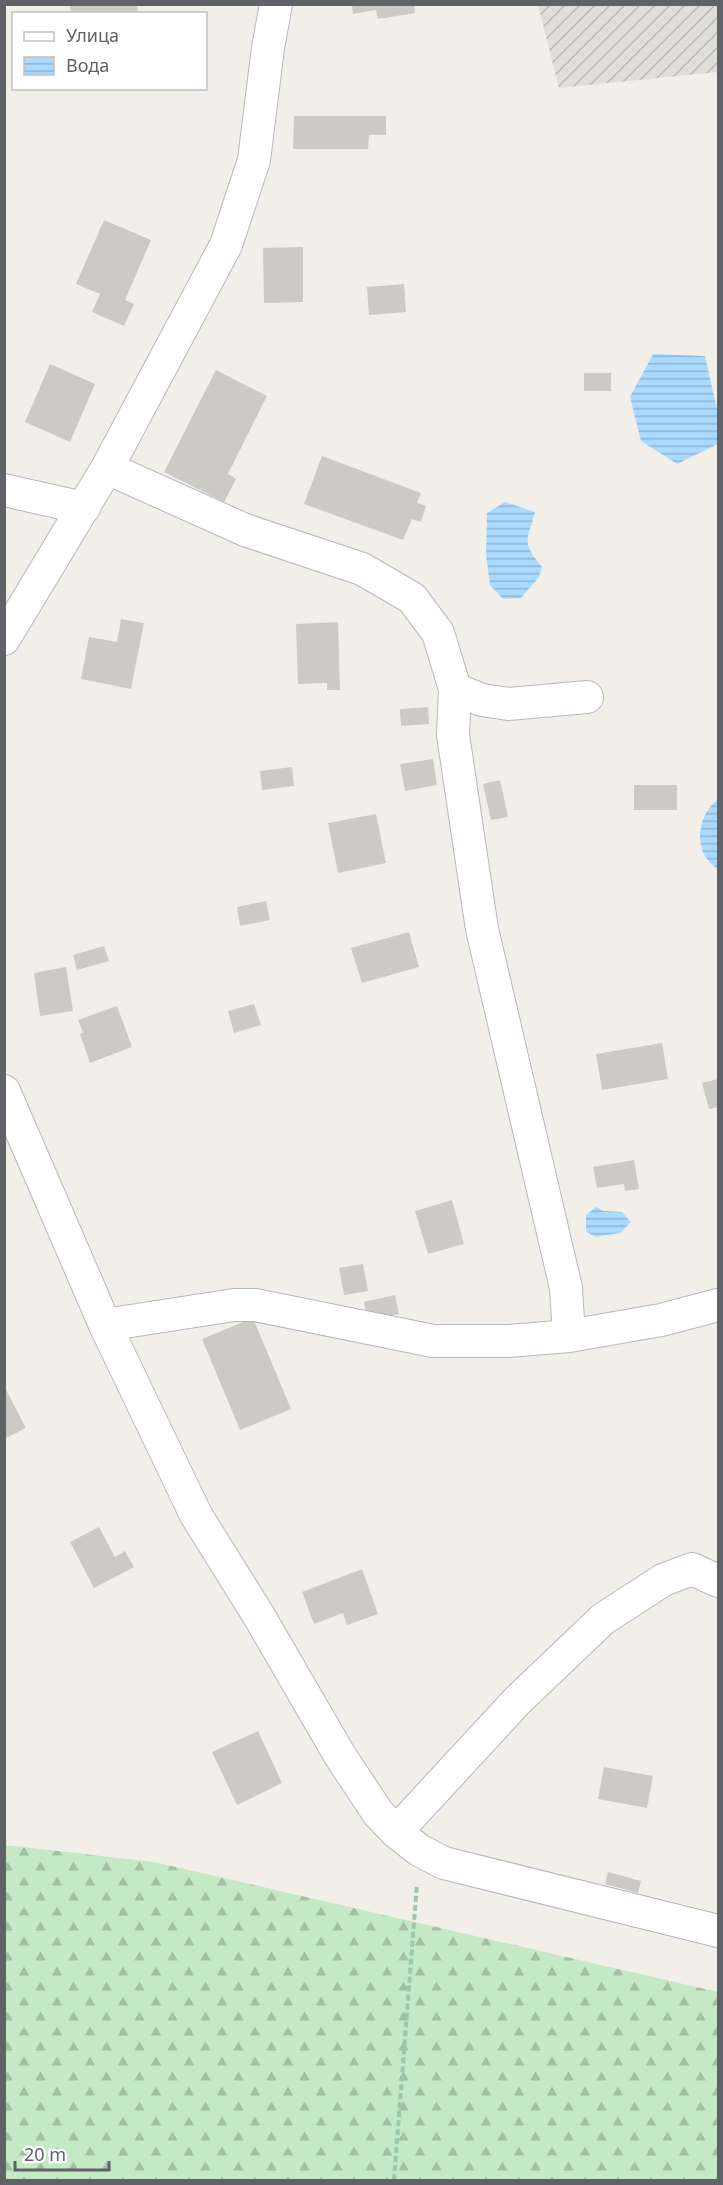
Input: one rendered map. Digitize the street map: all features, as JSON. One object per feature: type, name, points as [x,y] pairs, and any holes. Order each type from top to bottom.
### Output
[{"type":"street","points":[[4,639],[107,468],[226,244],[254,160],[276,4]]},
{"type":"street","points":[[107,468],[245,530],[362,569],[412,598],[438,633],[455,689],[453,735],[482,929],[566,1288],[569,1336]]},
{"type":"street","points":[[4,490],[84,508]]},
{"type":"street","points":[[455,689],[482,700],[508,704],[587,697]]},
{"type":"street","points":[[4,1091],[105,1325],[196,1515],[259,1616],[339,1754],[378,1813],[408,1841],[444,1863],[718,1931]]},
{"type":"street","points":[[105,1325],[234,1305],[255,1305],[433,1341],[508,1341],[569,1336],[661,1320],[718,1305]]},
{"type":"street","points":[[408,1841],[517,1701],[603,1619],[663,1580],[692,1569],[718,1581]]},
{"type":"path","points":[[394,2181],[408,1841]]},
{"type":"shaded area","points":[[538,5],[718,5],[718,72],[559,88]]},
{"type":"green space","points":[[5,1845],[154,1862],[718,1992],[718,2180],[5,2180]]},
{"type":"water","points":[[653,354],[705,356],[718,414],[718,444],[677,464],[641,441],[630,397]]},
{"type":"water","points":[[505,502],[535,512],[528,536],[528,547],[542,567],[539,577],[521,598],[503,599],[490,585],[486,555],[487,513]]},
{"type":"water","points":[[718,799],[718,870],[705,856],[700,833],[708,810]]},
{"type":"water","points":[[596,1207],[604,1211],[622,1212],[631,1222],[620,1233],[595,1237],[586,1231],[586,1215]]},
{"type":"building","points":[[70,4],[137,4],[138,12],[71,12]]},
{"type":"building","points":[[352,4],[414,4],[415,13],[378,19],[376,10],[353,14]]},
{"type":"building","points":[[294,116],[386,116],[386,135],[369,135],[368,149],[293,149]]},
{"type":"building","points":[[104,220],[151,240],[125,300],[134,304],[124,326],[92,312],[100,294],[76,284]]},
{"type":"building","points":[[303,247],[303,302],[264,303],[263,248]]},
{"type":"building","points":[[404,284],[406,312],[369,315],[367,287]]},
{"type":"building","points":[[50,364],[95,384],[70,442],[25,422]]},
{"type":"building","points":[[216,370],[267,396],[228,474],[236,479],[224,502],[164,472]]},
{"type":"building","points":[[584,373],[611,373],[611,391],[584,391]]},
{"type":"building","points":[[322,456],[421,493],[417,503],[426,506],[421,522],[412,519],[403,540],[304,504]]},
{"type":"building","points":[[121,619],[144,623],[131,689],[81,679],[89,637],[117,642]]},
{"type":"building","points":[[338,622],[340,690],[327,690],[327,683],[298,684],[296,624]]},
{"type":"building","points":[[428,707],[429,724],[401,726],[400,709]]},
{"type":"building","points":[[433,759],[437,785],[405,791],[400,764]]},
{"type":"building","points":[[292,767],[294,786],[262,790],[260,771]]},
{"type":"building","points":[[500,780],[508,817],[491,820],[483,784]]},
{"type":"building","points":[[634,785],[677,785],[677,810],[634,810]]},
{"type":"building","points":[[376,814],[386,863],[338,873],[328,823]]},
{"type":"building","points":[[266,901],[270,920],[240,926],[237,907]]},
{"type":"building","points":[[409,932],[419,967],[362,983],[351,948]]},
{"type":"building","points":[[104,946],[109,961],[77,970],[73,955]]},
{"type":"building","points":[[66,967],[73,1011],[40,1016],[34,973]]},
{"type":"building","points":[[254,1004],[261,1025],[234,1033],[228,1011]]},
{"type":"building","points":[[117,1006],[132,1047],[90,1063],[80,1034],[83,1033],[78,1020]]},
{"type":"building","points":[[662,1043],[668,1079],[602,1090],[596,1054]]},
{"type":"building","points":[[718,1079],[718,1107],[709,1109],[702,1083]]},
{"type":"building","points":[[634,1160],[639,1189],[625,1191],[624,1184],[597,1188],[593,1167]]},
{"type":"building","points":[[452,1200],[464,1244],[428,1254],[415,1211]]},
{"type":"building","points":[[363,1264],[368,1291],[344,1295],[339,1268]]},
{"type":"building","points":[[395,1295],[399,1314],[367,1320],[364,1302]]},
{"type":"building","points":[[253,1318],[291,1409],[240,1430],[202,1339]]},
{"type":"building","points":[[4,1386],[26,1428],[4,1439]]},
{"type":"building","points":[[99,1527],[115,1557],[125,1551],[134,1567],[94,1588],[70,1542]]},
{"type":"building","points":[[362,1569],[378,1614],[347,1625],[343,1613],[314,1624],[302,1592]]},
{"type":"building","points":[[258,1731],[282,1783],[237,1805],[212,1752]]},
{"type":"building","points":[[604,1767],[653,1776],[647,1808],[598,1799]]},
{"type":"building","points":[[608,1872],[641,1881],[638,1893],[605,1884]]}]
